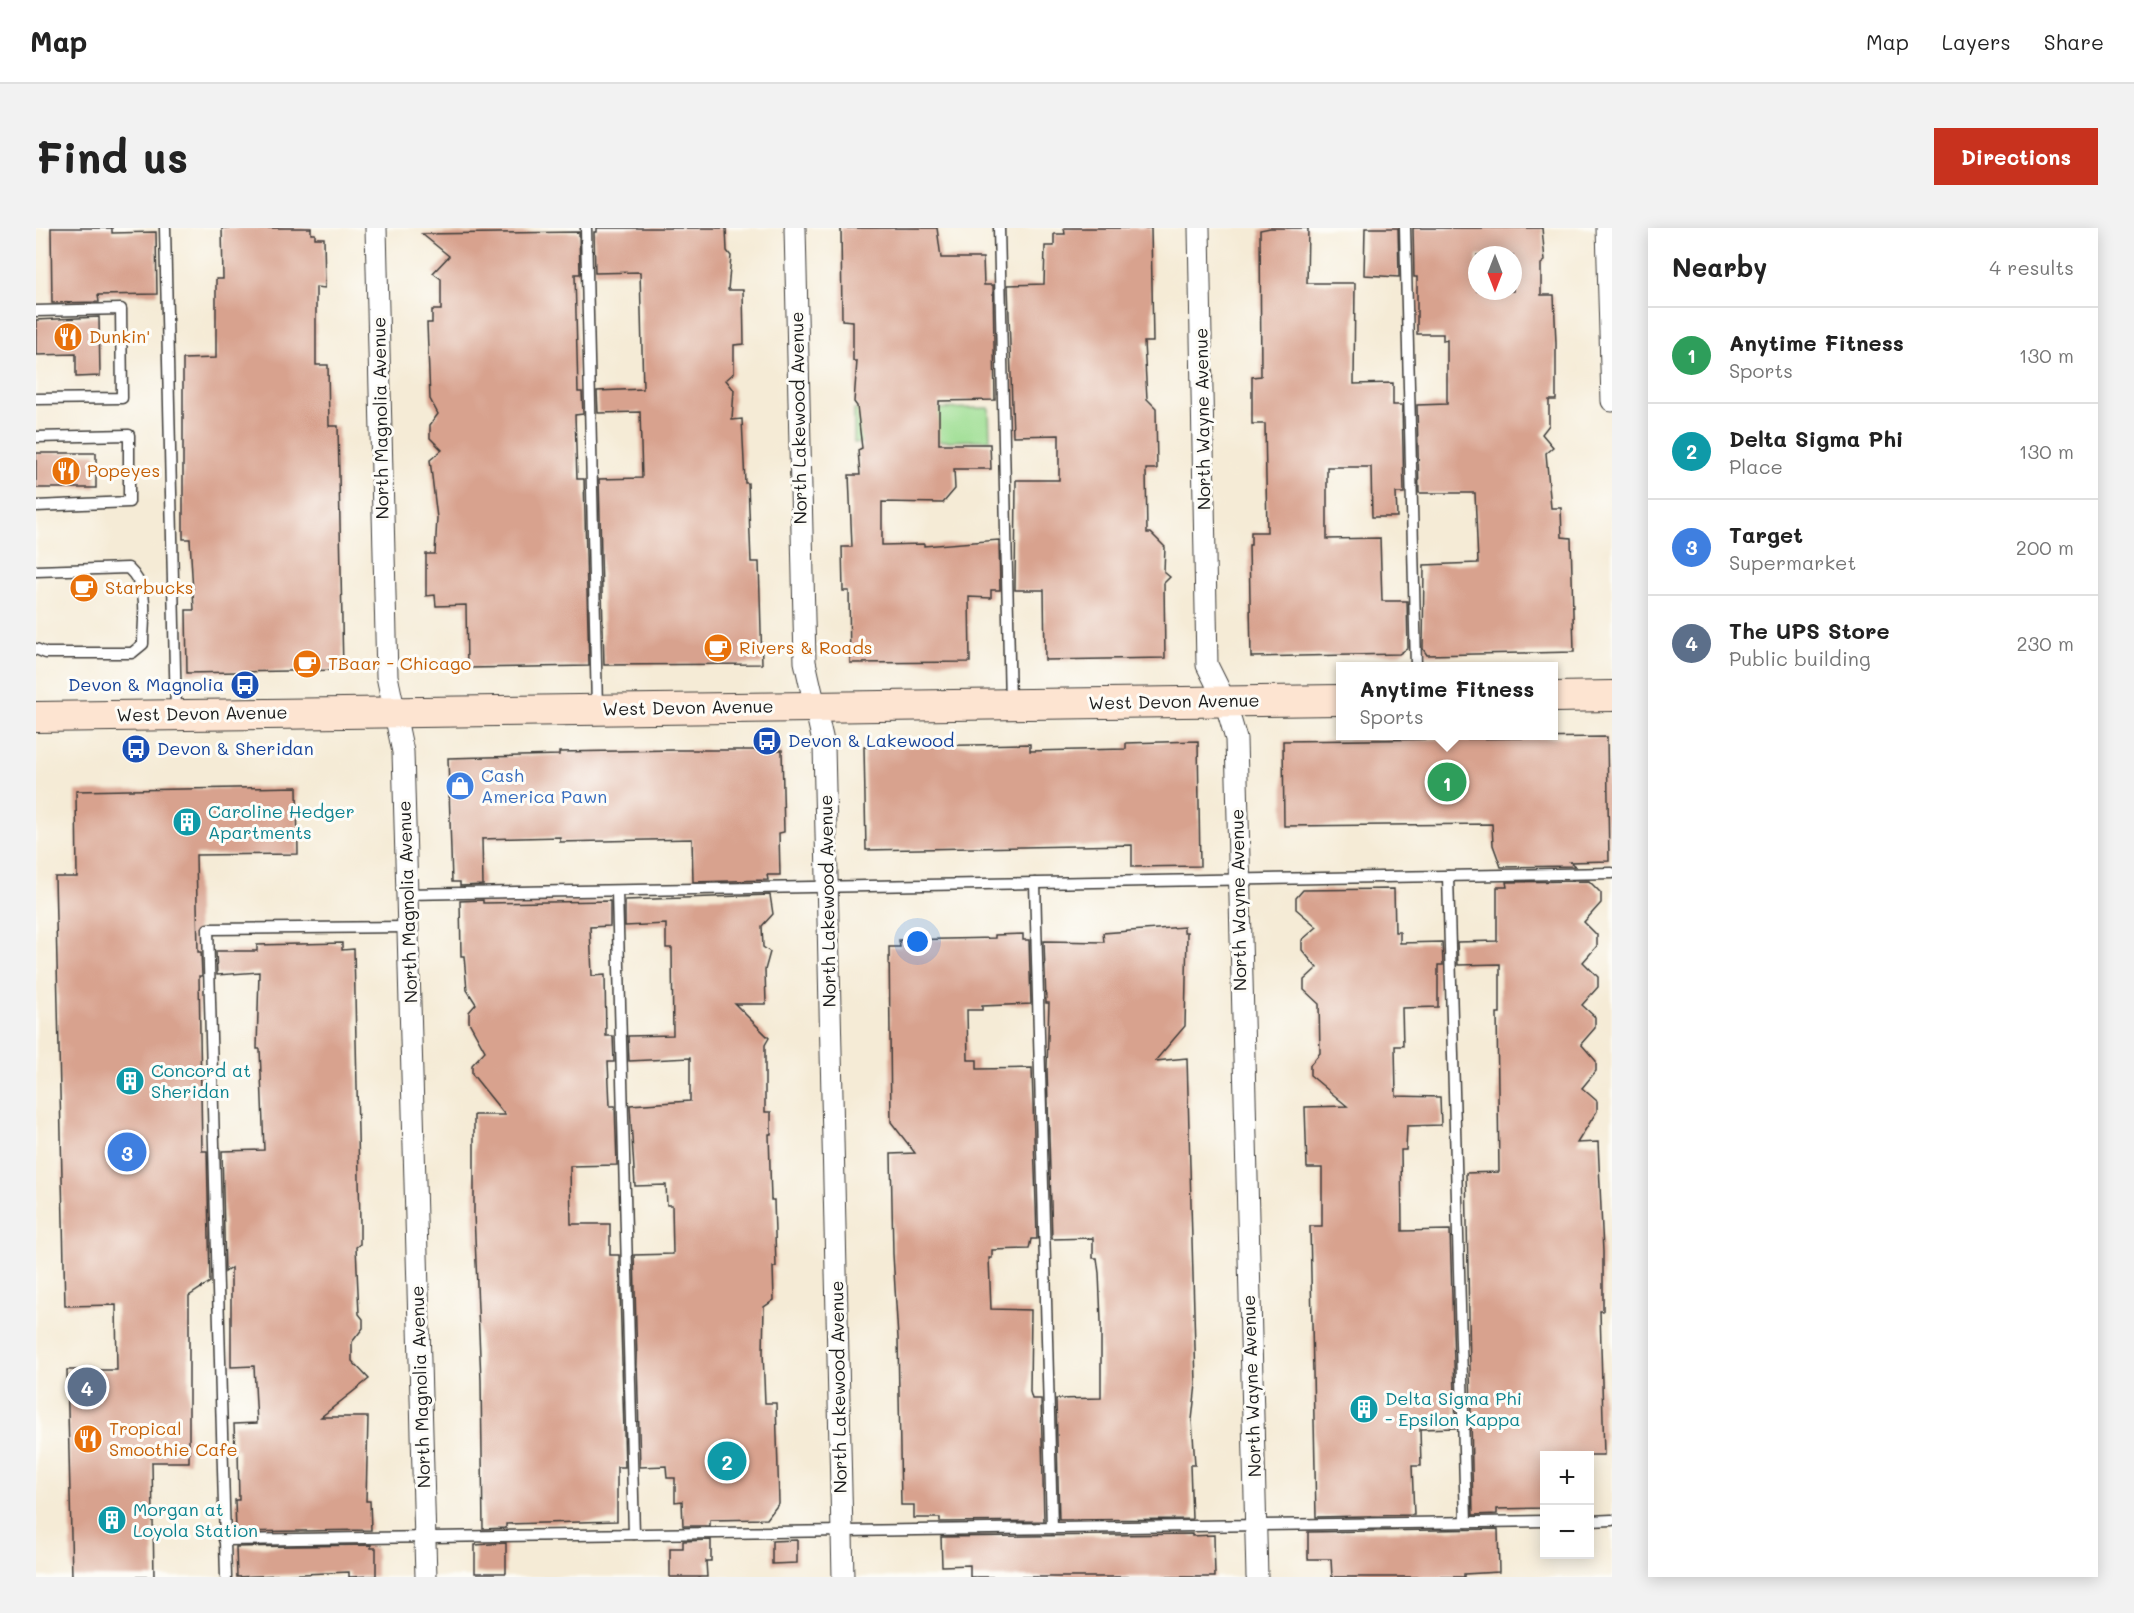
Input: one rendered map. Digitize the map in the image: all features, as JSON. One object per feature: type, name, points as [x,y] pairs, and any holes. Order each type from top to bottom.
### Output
[{"type":"main road","points":[[1558,697],[1612,696]]},
{"type":"main road","name":"West Devon Avenue","points":[[36,717],[1336,700]]},
{"type":"street","name":"North Magnolia Avenue","points":[[376,228],[387,676],[403,752],[426,1577]]},
{"type":"street","name":"North Lakewood Avenue","points":[[795,228],[806,662],[824,746],[843,1577]]},
{"type":"street","name":"North Wayne Avenue","points":[[1199,228],[1207,665],[1225,701],[1236,739],[1257,1577]]},
{"type":"street","points":[[1606,228],[1611,320],[1612,401]]},
{"type":"lane","points":[[165,228],[176,715]]},
{"type":"lane","points":[[586,228],[597,709]]},
{"type":"lane","points":[[999,228],[1010,704]]},
{"type":"lane","points":[[1406,228],[1416,662]]},
{"type":"lane","points":[[36,311],[121,309],[122,398],[36,399]]},
{"type":"lane","points":[[36,437],[129,435],[129,502],[36,506]]},
{"type":"lane","points":[[36,571],[128,568],[141,579],[144,592],[144,644],[132,653],[46,653],[36,649]]},
{"type":"lane","points":[[407,894],[1612,873]]},
{"type":"lane","points":[[1448,876],[1466,1522]]},
{"type":"lane","points":[[1035,883],[1052,1528]]},
{"type":"lane","points":[[617,891],[634,1534]]},
{"type":"lane","points":[[226,1577],[208,929],[408,927]]},
{"type":"lane","points":[[1594,1521],[1612,1520]]},
{"type":"lane","points":[[224,1540],[1540,1521]]},
{"type":"green space","points":[[989,408],[990,440],[854,443],[854,410]]},
{"type":"building","points":[[51,228],[112,228],[112,233],[156,232],[157,294],[98,295],[99,302],[52,303]]},
{"type":"building","points":[[222,228],[311,228],[311,234],[315,234],[315,238],[324,238],[325,288],[316,287],[316,365],[328,365],[329,426],[338,426],[343,670],[187,673],[186,610],[194,610],[190,539],[183,539],[183,359],[216,358],[216,279],[223,279]]},
{"type":"building","points":[[597,228],[726,228],[727,251],[731,256],[728,290],[743,290],[744,344],[734,345],[734,373],[726,380],[734,390],[732,420],[742,419],[745,483],[748,483],[751,562],[759,562],[762,664],[604,665],[599,479],[642,478],[640,412],[598,413],[597,391],[643,389],[640,272],[595,273],[594,232],[597,232]]},
{"type":"building","points":[[841,228],[937,228],[941,258],[983,258],[984,285],[993,285],[995,400],[939,401],[939,444],[990,444],[991,469],[954,469],[955,489],[943,503],[882,502],[882,545],[924,544],[924,546],[999,540],[1000,590],[991,590],[991,598],[969,597],[970,662],[850,663],[849,591],[843,591],[842,547],[852,547],[849,475],[860,475],[858,450],[862,448],[857,406],[854,402],[857,361],[853,361],[853,321],[842,320]]},
{"type":"building","points":[[1064,228],[1151,228],[1153,342],[1144,342],[1147,399],[1156,408],[1157,469],[1146,469],[1147,533],[1151,533],[1165,547],[1164,572],[1170,577],[1164,583],[1165,658],[1045,660],[1044,590],[1015,590],[1016,480],[1059,480],[1059,435],[1013,436],[1008,285],[1044,284],[1045,246],[1054,246],[1054,234],[1065,234]]},
{"type":"building","points":[[1308,228],[1307,283],[1355,283],[1354,384],[1393,383],[1393,405],[1402,405],[1404,493],[1396,493],[1397,517],[1372,517],[1371,467],[1327,467],[1327,539],[1380,538],[1382,601],[1407,601],[1408,648],[1399,654],[1251,657],[1249,545],[1251,545],[1251,532],[1267,532],[1265,424],[1252,424],[1252,377],[1261,376],[1260,230]]},
{"type":"building","points":[[1365,228],[1398,228],[1399,277],[1364,275]]},
{"type":"building","points":[[1413,228],[1542,228],[1545,261],[1541,264],[1541,295],[1554,295],[1556,400],[1549,400],[1549,425],[1542,434],[1553,447],[1546,453],[1551,508],[1561,508],[1562,537],[1571,538],[1574,652],[1427,655],[1423,649],[1424,565],[1478,563],[1475,493],[1419,493],[1417,405],[1447,404],[1447,340],[1443,341],[1443,334],[1417,334],[1417,277],[1414,277]]},
{"type":"building","points":[[579,232],[580,274],[575,274],[578,392],[582,392],[583,414],[575,415],[577,479],[584,479],[589,666],[467,668],[466,605],[436,606],[435,595],[426,596],[426,554],[435,554],[437,518],[430,460],[442,450],[430,438],[430,425],[438,414],[430,399],[427,323],[432,323],[432,310],[441,310],[441,279],[433,273],[449,256],[422,234]]},
{"type":"building","name":"Dunkin'","points":[[99,317],[100,376],[76,377],[76,354],[36,355],[36,320]]},
{"type":"building","name":"Popeyes","points":[[36,453],[96,453],[96,488],[36,488]]},
{"type":"building","points":[[1607,737],[1609,861],[1570,862],[1575,866],[1501,867],[1493,845],[1492,824],[1284,826],[1283,741],[1558,740],[1558,738]]},
{"type":"building","points":[[1198,741],[1200,866],[1132,867],[1132,845],[866,850],[864,747],[1030,744],[1030,751],[1126,749],[1126,743]]},
{"type":"building","points":[[782,750],[784,832],[779,833],[780,875],[767,875],[768,880],[693,882],[692,839],[560,842],[560,837],[482,839],[483,885],[460,886],[460,882],[452,882],[448,758],[559,755],[559,752]]},
{"type":"building","name":"Concord at Sheridan","points":[[297,787],[298,854],[196,855],[198,952],[201,952],[202,976],[199,976],[202,1151],[207,1151],[210,1282],[189,1296],[189,1462],[152,1462],[154,1577],[72,1577],[67,1370],[117,1370],[116,1305],[65,1306],[55,877],[77,877],[76,791]]},
{"type":"building","points":[[1589,881],[1601,893],[1601,903],[1584,922],[1597,935],[1597,946],[1583,962],[1598,977],[1598,987],[1582,1005],[1595,1017],[1595,1028],[1581,1044],[1596,1061],[1596,1071],[1582,1088],[1597,1101],[1597,1111],[1577,1143],[1598,1142],[1603,1252],[1603,1311],[1600,1311],[1604,1455],[1594,1455],[1594,1451],[1540,1451],[1540,1508],[1497,1509],[1497,1514],[1473,1515],[1466,1173],[1499,1172],[1497,1013],[1500,1013],[1500,964],[1458,965],[1457,942],[1497,941],[1497,887],[1507,887],[1506,882]]},
{"type":"building","points":[[1394,889],[1395,932],[1400,932],[1400,943],[1442,942],[1443,965],[1438,965],[1438,1007],[1402,1008],[1403,1046],[1395,1046],[1396,1096],[1440,1097],[1441,1125],[1407,1126],[1406,1150],[1401,1150],[1402,1231],[1450,1230],[1456,1428],[1420,1429],[1421,1466],[1412,1466],[1414,1515],[1316,1517],[1310,1226],[1322,1226],[1322,1168],[1307,1168],[1305,1107],[1347,1106],[1310,1075],[1310,1065],[1320,1053],[1319,1004],[1304,990],[1304,980],[1317,968],[1302,950],[1302,940],[1317,927],[1296,909],[1296,898],[1303,890]]},
{"type":"building","points":[[770,895],[773,914],[762,926],[763,947],[770,952],[765,970],[766,1004],[735,1004],[769,1038],[765,1045],[765,1112],[771,1112],[771,1134],[769,1134],[771,1200],[774,1200],[776,1267],[773,1267],[774,1300],[764,1307],[763,1353],[765,1403],[776,1403],[779,1503],[767,1519],[710,1520],[710,1526],[683,1526],[682,1501],[675,1502],[675,1478],[667,1478],[666,1466],[640,1467],[634,1255],[673,1254],[672,1205],[667,1205],[666,1185],[635,1186],[630,1105],[690,1101],[690,1058],[629,1061],[628,1036],[673,1035],[672,948],[666,948],[666,924],[625,926],[625,900]]},
{"type":"building","points":[[483,900],[483,903],[610,901],[610,926],[590,927],[592,976],[605,975],[606,1036],[613,1036],[614,1062],[608,1062],[610,1106],[615,1106],[617,1165],[570,1166],[571,1224],[610,1224],[610,1255],[619,1255],[625,1467],[617,1467],[617,1521],[506,1524],[506,1528],[483,1529],[481,1380],[474,1214],[474,1115],[505,1115],[472,1074],[472,1065],[485,1051],[469,1022],[469,1012],[476,1004],[467,990],[464,956],[461,956],[460,901]]},
{"type":"building","points":[[1184,927],[1184,932],[1187,932],[1185,1026],[1155,1061],[1187,1058],[1196,1384],[1192,1420],[1195,1465],[1190,1465],[1192,1519],[1059,1520],[1056,1399],[1101,1398],[1101,1321],[1099,1273],[1097,1258],[1093,1258],[1093,1238],[1052,1239],[1047,1068],[1049,1003],[1046,1003],[1044,941],[1104,942],[1103,933]]},
{"type":"building","points":[[1023,934],[1023,940],[1029,940],[1031,1004],[982,1006],[982,1010],[967,1010],[968,1060],[977,1060],[977,1069],[1032,1068],[1037,1239],[1031,1239],[1029,1249],[992,1250],[992,1258],[989,1258],[991,1309],[1031,1310],[1030,1392],[1032,1399],[1041,1399],[1044,1521],[940,1522],[940,1518],[914,1518],[914,1505],[901,1505],[891,1154],[915,1153],[891,1122],[889,947],[900,947],[899,940],[995,938],[995,935]]},
{"type":"building","points":[[342,943],[342,950],[354,949],[360,1224],[360,1244],[356,1247],[359,1314],[363,1319],[363,1328],[352,1342],[352,1361],[369,1379],[321,1417],[368,1417],[366,1501],[370,1501],[371,1530],[236,1532],[235,1500],[239,1500],[238,1449],[235,1449],[234,1424],[257,1423],[254,1366],[231,1367],[231,1268],[225,1272],[222,1151],[264,1150],[260,1049],[257,1049],[259,972],[217,975],[216,951],[257,951],[257,945]]},
{"type":"building","points":[[1498,1529],[1499,1572],[1464,1574],[1464,1577],[1332,1577],[1331,1559],[1308,1559],[1308,1532]]},
{"type":"building","points":[[1192,1534],[1192,1536],[1214,1535],[1215,1577],[970,1577],[970,1565],[942,1566],[941,1537]]},
{"type":"building","points":[[711,1540],[711,1561],[706,1561],[707,1577],[670,1577],[670,1548],[683,1548],[683,1541]]},
{"type":"building","points":[[797,1540],[797,1563],[772,1564],[772,1541]]},
{"type":"building","points":[[506,1543],[506,1573],[475,1573],[475,1545]]},
{"type":"building","points":[[371,1545],[371,1548],[376,1548],[376,1576],[349,1577],[349,1572],[237,1577],[236,1547]]},
{"type":"place","name":"Dunkin'","points":[[68,337]]},
{"type":"place","name":"Popeyes","points":[[66,471]]},
{"type":"place","name":"Starbucks","points":[[84,588]]},
{"type":"place","name":"Rivers & Roads","points":[[718,648]]},
{"type":"place","name":"TBaar - Chicago","points":[[307,664]]},
{"type":"place","name":"Devon & Magnolia","points":[[245,685]]},
{"type":"place","name":"Devon & Lakewood","points":[[767,741]]},
{"type":"place","name":"Devon & Sheridan","points":[[136,749]]},
{"type":"place","name":"Anytime Fitness","points":[[1447,782]]},
{"type":"place","name":"Cash America Pawn","points":[[460,786]]},
{"type":"place","name":"Caroline Hedger Apartments","points":[[187,822]]},
{"type":"place","name":"Concord at Sheridan","points":[[130,1081]]},
{"type":"place","name":"Target","points":[[127,1152]]},
{"type":"place","name":"The UPS Store","points":[[87,1387]]},
{"type":"place","name":"Delta Sigma Phi - Epsilon Kappa","points":[[1364,1409]]},
{"type":"place","name":"Tropical Smoothie Cafe","points":[[88,1439]]},
{"type":"place","name":"Delta Sigma Phi","points":[[727,1461]]},
{"type":"place","name":"Morgan at Loyola Station","points":[[112,1520]]}]
